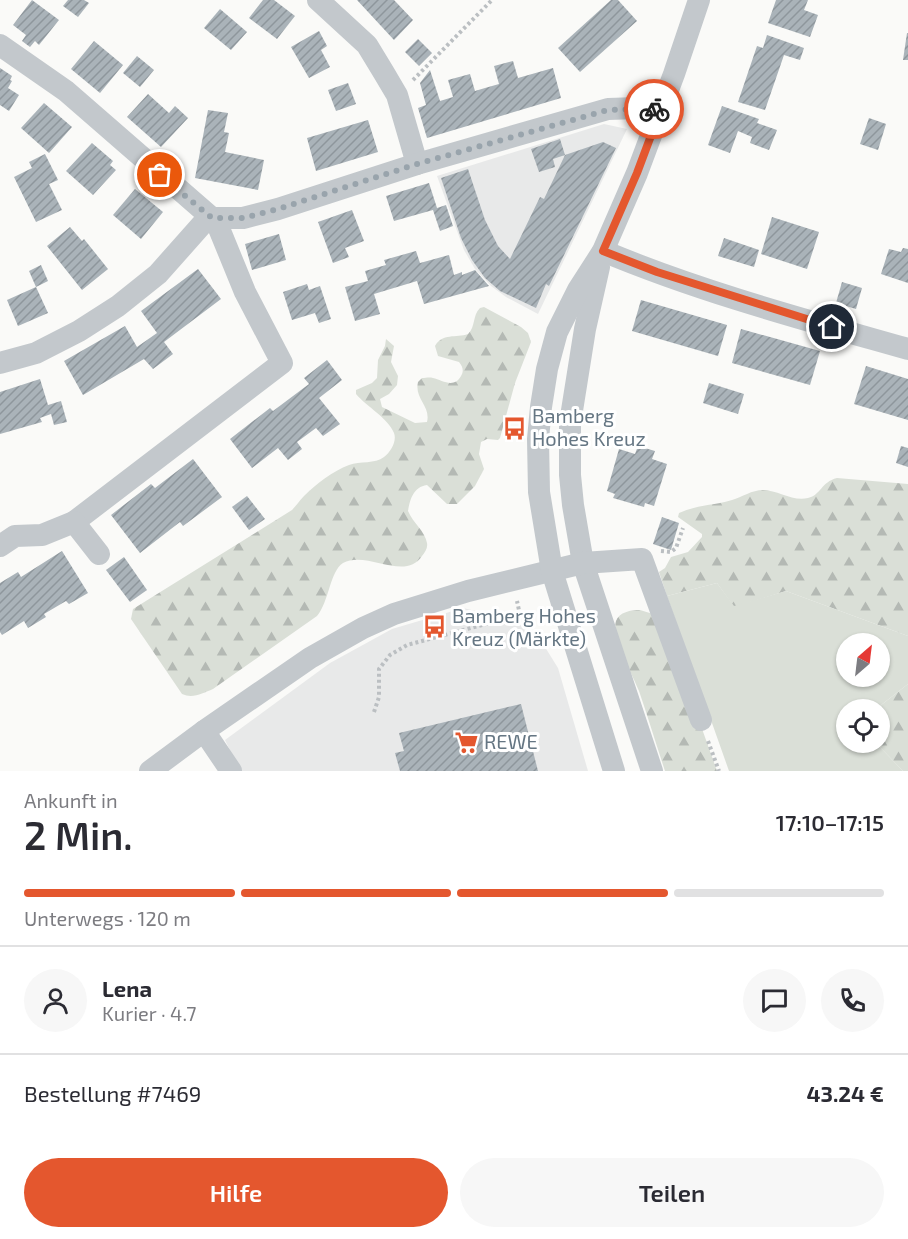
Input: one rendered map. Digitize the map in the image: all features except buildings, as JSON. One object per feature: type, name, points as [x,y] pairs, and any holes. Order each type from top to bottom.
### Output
[{"type":"street","points":[[318,0],[367,45],[398,95],[417,164]]},
{"type":"street","points":[[614,771],[552,571],[539,492],[538,439],[547,369],[556,332],[578,290],[603,251],[637,173],[699,0]]},
{"type":"street","points":[[0,45],[66,92],[212,218],[218,226],[245,292],[282,363],[74,522],[42,535],[15,536],[0,546]]},
{"type":"street","points":[[0,363],[36,353],[79,331],[118,306],[158,274],[205,221],[212,218],[243,218],[278,209],[417,164],[608,110],[661,109]]},
{"type":"street","points":[[603,251],[657,272],[813,322],[908,349]]},
{"type":"street","points":[[603,251],[585,329],[570,423],[570,475],[583,563],[652,771]]},
{"type":"street","points":[[74,522],[99,554]]},
{"type":"street","points":[[150,771],[310,658],[363,628],[433,601],[512,579],[583,563],[642,559],[701,720]]},
{"type":"street","points":[[204,731],[231,771]]},
{"type":"path","points":[[398,95],[492,0]]},
{"type":"path","points":[[642,559],[648,549],[670,552],[676,548],[683,528]]},
{"type":"path","points":[[374,712],[379,698],[379,669],[390,655],[407,645],[520,615],[512,579]]},
{"type":"path","points":[[701,720],[719,771]]},
{"type":"shaded area","points":[[604,124],[627,129],[538,314],[506,297],[491,286],[475,269],[464,250],[437,176]]},
{"type":"shaded area","points":[[463,608],[523,622],[540,639],[558,668],[588,771],[240,771],[225,740],[330,663],[392,629]]},
{"type":"green space","points":[[484,307],[521,327],[528,333],[531,342],[515,383],[500,438],[481,442],[479,454],[484,469],[475,486],[457,504],[447,504],[427,485],[418,488],[413,495],[408,511],[426,539],[427,547],[422,556],[415,563],[406,566],[363,560],[343,563],[335,573],[317,616],[213,689],[194,696],[182,694],[131,619],[133,609],[292,510],[309,491],[331,474],[349,465],[376,461],[387,455],[394,443],[394,433],[387,422],[356,394],[356,390],[372,383],[377,378],[378,360],[386,339],[394,346],[391,362],[398,376],[397,385],[389,394],[380,399],[382,407],[415,423],[427,422],[427,411],[418,393],[418,382],[422,378],[433,378],[451,383],[458,380],[463,371],[459,362],[438,356],[435,346],[441,339],[468,334],[476,314],[480,308]]},
{"type":"green space","points":[[837,478],[908,484],[908,636],[786,591],[734,607],[717,583],[667,596],[659,572],[665,568],[671,557],[688,552],[702,537],[702,534],[678,517],[679,513],[732,500],[759,490],[802,499],[808,498],[816,494],[828,482]]},
{"type":"green space","points":[[717,583],[734,606],[786,591],[908,636],[908,684],[889,699],[836,699],[836,753],[886,753],[903,771],[729,771],[667,596]]},
{"type":"green space","points":[[640,610],[653,614],[667,630],[717,771],[665,771],[639,691],[619,646],[615,628],[620,615]]},
{"type":"green space","points":[[908,684],[908,771],[903,771],[886,753],[890,753],[889,699]]},
{"type":"way so far","points":[[160,175],[212,218],[243,218],[467,149],[608,110],[654,109]]},
{"type":"place","name":"Bamberg Hohes Kreuz","points":[[514,428]]},
{"type":"place","name":"Bamberg Hohes Kreuz (Märkte)","points":[[434,627]]},
{"type":"place","name":"REWE","points":[[466,742]]},
{"type":"route","points":[[654,109],[661,109],[637,173],[603,251],[657,272],[832,327]]}]
